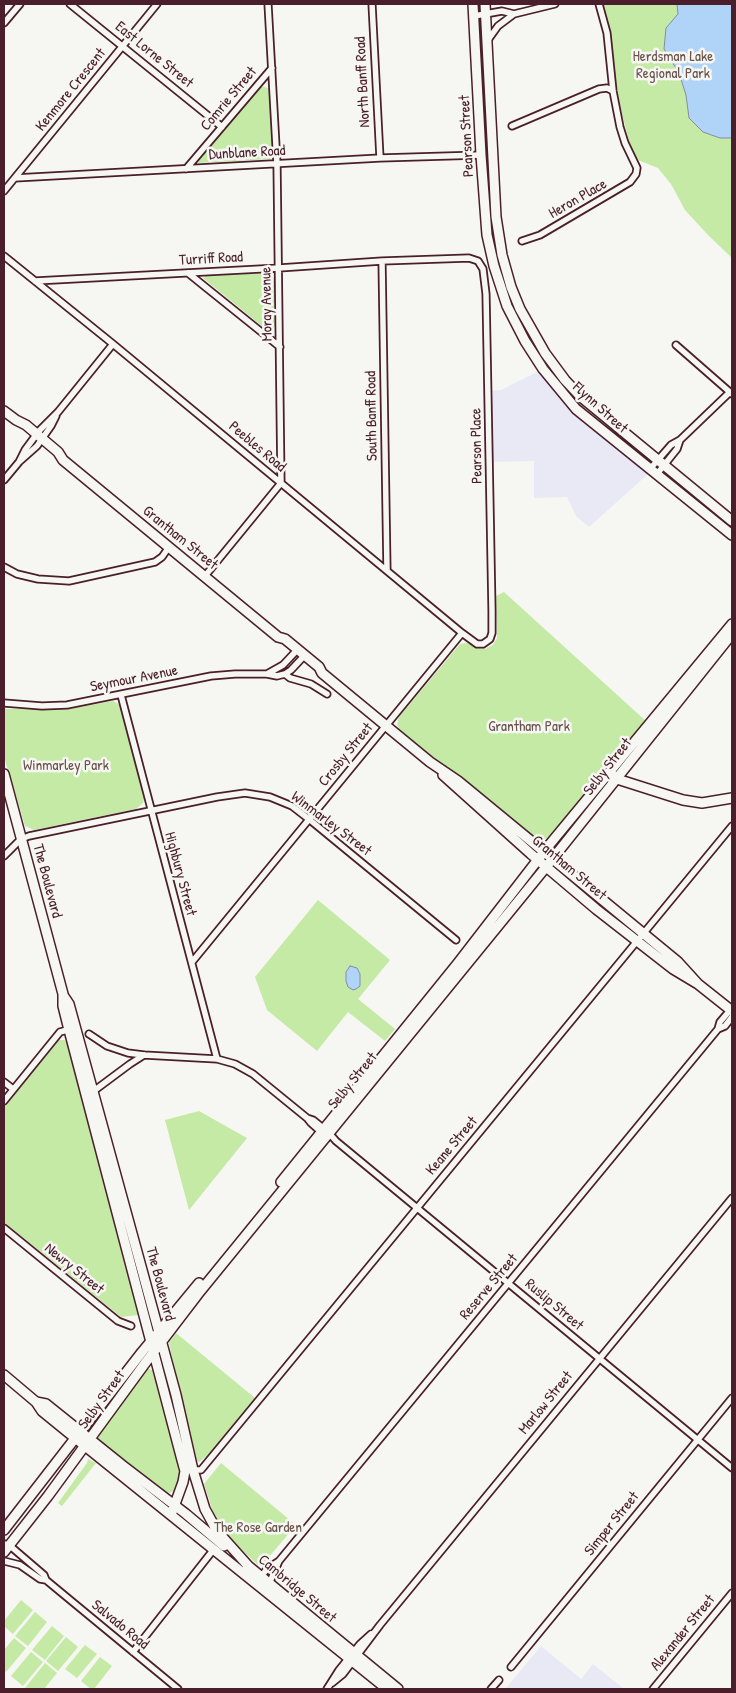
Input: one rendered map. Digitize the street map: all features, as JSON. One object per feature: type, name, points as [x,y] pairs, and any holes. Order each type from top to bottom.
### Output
[{"type":"main road","name":"Pearson Street","points":[[473,4],[487,235],[494,266]]},
{"type":"main road","name":"Pearson Street","points":[[486,9],[496,217],[502,255]]},
{"type":"main road","name":"Flynn Street","points":[[502,255],[515,297],[539,344],[565,380],[580,396],[732,521]]},
{"type":"main road","name":"Flynn Street","points":[[494,266],[507,306],[525,341],[543,369],[576,409],[732,535]]},
{"type":"main road","points":[[597,410],[607,426],[607,435]]},
{"type":"main road","name":"Grantham Street","points":[[4,411],[24,424],[38,439],[58,452],[64,460],[278,637],[285,639],[299,654],[319,667],[322,673],[430,762],[458,781],[553,858],[678,962],[698,984],[732,1012]]},
{"type":"main road","name":"Selby Street","points":[[6,1547],[88,1443],[153,1353],[544,851],[732,624]]},
{"type":"main road","name":"Selby Street","points":[[5,1528],[158,1331],[546,867],[732,634]]},
{"type":"main road","name":"Grantham Street","points":[[430,762],[453,786],[546,867],[673,970],[698,984]]},
{"type":"main road","points":[[608,772],[617,779],[683,800],[702,803],[732,798]]},
{"type":"main road","name":"The Boulevard","points":[[4,774],[63,994],[63,1006],[91,1092],[176,1395],[189,1470],[171,1515]]},
{"type":"main road","name":"The Boulevard","points":[[91,1092],[153,1353],[189,1470],[205,1509],[217,1531],[251,1569]]},
{"type":"main road","name":"Cambridge Street","points":[[4,1375],[36,1402],[46,1404],[78,1435],[214,1550],[258,1580],[353,1657],[398,1689]]},
{"type":"main road","name":"Cambridge Street","points":[[88,1443],[175,1504],[251,1569],[258,1580],[270,1584],[387,1689]]},
{"type":"street","points":[[4,23],[6,15],[20,4]]},
{"type":"street","name":"East Lorne Street","points":[[70,4],[222,127]]},
{"type":"street","name":"Kenmore Crescent","points":[[4,191],[157,4]]},
{"type":"street","name":"Moray Avenue","points":[[268,4],[277,164],[281,483]]},
{"type":"street","name":"North Banff Road","points":[[372,4],[380,158]]},
{"type":"street","points":[[487,42],[498,26],[514,14],[555,4]]},
{"type":"street","points":[[512,126],[599,89],[607,88],[613,90],[607,33],[599,4]]},
{"type":"street","points":[[474,16],[486,9],[514,14]]},
{"type":"street","name":"Comrie Street","points":[[186,169],[272,68]]},
{"type":"street","name":"Heron Place","points":[[522,241],[540,236],[630,182],[635,176],[637,168],[625,143],[620,127],[613,90]]},
{"type":"street","name":"Dunblane Road","points":[[14,178],[380,158],[481,155]]},
{"type":"street","name":"Peebles Road","points":[[4,256],[388,570],[462,633],[477,644],[483,644],[490,640],[492,633]]},
{"type":"street","name":"Turriff Road","points":[[35,281],[279,268],[382,260],[469,258],[478,261]]},
{"type":"street","name":"South Banff Road","points":[[382,260],[388,570]]},
{"type":"street","name":"Pearson Place","points":[[478,261],[483,269],[486,294],[492,633]]},
{"type":"street","points":[[188,273],[280,347]]},
{"type":"street","points":[[4,480],[113,344]]},
{"type":"street","points":[[653,472],[670,445],[680,440],[731,393],[676,345]]},
{"type":"street","points":[[205,576],[281,483]]},
{"type":"street","points":[[4,567],[17,574],[38,579],[69,581],[155,562],[162,557],[169,547]]},
{"type":"street","name":"Crosby Street","points":[[192,962],[462,633]]},
{"type":"street","points":[[266,674],[283,666],[299,654]]},
{"type":"street","points":[[285,674],[299,654]]},
{"type":"street","name":"Seymour Avenue","points":[[5,704],[67,705],[211,676],[235,674],[277,676],[285,674],[290,678],[311,684],[327,694]]},
{"type":"street","name":"Highbury Street","points":[[121,695],[150,811],[217,1059]]},
{"type":"street","name":"Winmarley Street","points":[[21,839],[217,797],[245,793],[270,797],[292,806],[456,940]]},
{"type":"street","name":"Keane Street","points":[[189,1470],[201,1470],[732,826]]},
{"type":"street","points":[[4,856],[21,839]]},
{"type":"street","name":"Reserve Street","points":[[270,1584],[280,1561],[718,1029],[720,1022],[732,1012]]},
{"type":"street","points":[[4,1101],[60,1032],[72,1029]]},
{"type":"street","name":"Ruslip Street","points":[[88,1034],[107,1046],[123,1052],[217,1059],[235,1064],[253,1074],[307,1118],[310,1123],[325,1132],[418,1208],[732,1468]]},
{"type":"street","points":[[91,1092],[144,1055]]},
{"type":"street","points":[[4,1082],[13,1089]]},
{"type":"street","name":"Marlow Street","points":[[327,1689],[344,1674],[353,1657],[732,1198]]},
{"type":"street","name":"Newry Street","points":[[4,1228],[118,1320],[131,1326]]},
{"type":"street","name":"Simper Street","points":[[511,1667],[732,1398]]},
{"type":"street","name":"Salvado Road","points":[[6,1547],[44,1575],[46,1580],[178,1689]]},
{"type":"street","points":[[133,1652],[214,1550]]},
{"type":"street","name":"Salvado Road","points":[[4,1561],[20,1566],[40,1579],[46,1580]]},
{"type":"street","name":"Reserve Street","points":[[258,1580],[267,1569],[280,1561]]},
{"type":"street","name":"Alexander Street","points":[[653,1689],[732,1593]]},
{"type":"street","points":[[491,1689],[499,1680]]},
{"type":"shaded area","points":[[549,366],[590,414],[657,466],[589,527],[576,516],[567,497],[534,498],[534,461],[489,462],[490,391],[501,390]]},
{"type":"shaded area","points":[[541,1646],[581,1679],[593,1664],[624,1689],[505,1689]]},
{"type":"green space","name":"Herdsman Lake Regional Park","points":[[601,4],[732,4],[732,258],[685,210],[671,184],[658,168],[638,160],[630,145],[621,110]]},
{"type":"green space","points":[[260,86],[268,88],[270,92],[273,155],[270,159],[198,163],[198,161]]},
{"type":"green space","points":[[265,273],[272,275],[275,282],[276,324],[273,329],[268,331],[203,278],[206,276]]},
{"type":"green space","name":"Grantham Park","points":[[504,592],[647,722],[579,803],[542,841],[536,840],[401,731],[397,725],[399,717],[460,644],[467,643],[485,649],[493,645],[497,638],[496,596]]},
{"type":"green space","name":"Winmarley Park","points":[[113,701],[120,705],[144,798],[143,803],[136,809],[34,830],[25,826],[4,757],[4,709],[68,709]]},
{"type":"green space","points":[[318,900],[390,960],[358,999],[395,1029],[385,1041],[348,1012],[317,1051],[267,1010],[255,977]]},
{"type":"green space","points":[[59,1040],[69,1043],[107,1180],[139,1315],[121,1317],[4,1222],[4,1107]]},
{"type":"green space","points":[[199,1111],[247,1138],[189,1210],[165,1120]]},
{"type":"green space","points":[[176,1333],[255,1398],[210,1453],[199,1462],[195,1457],[169,1342]]},
{"type":"green space","points":[[147,1369],[155,1372],[181,1467],[180,1479],[176,1490],[169,1493],[163,1492],[100,1442],[98,1438],[100,1432],[144,1370]]},
{"type":"green space","points":[[88,1459],[96,1463],[62,1506],[58,1503]]},
{"type":"green space","name":"The Rose Garden","points":[[221,1463],[296,1525],[263,1564],[258,1565],[228,1537],[215,1518],[204,1484]]},
{"type":"green space","points":[[21,1600],[33,1610],[13,1634],[4,1626],[4,1621]]},
{"type":"green space","points":[[35,1612],[47,1622],[28,1646],[15,1636]]},
{"type":"green space","points":[[52,1626],[64,1636],[45,1660],[32,1650]]},
{"type":"green space","points":[[66,1637],[78,1647],[58,1671],[46,1661]]},
{"type":"green space","points":[[14,1638],[26,1648],[6,1672],[4,1670],[4,1650]]},
{"type":"green space","points":[[85,1645],[97,1654],[77,1678],[65,1669]]},
{"type":"green space","points":[[31,1652],[43,1662],[23,1686],[11,1676]]},
{"type":"green space","points":[[100,1657],[112,1666],[94,1689],[91,1689],[81,1681]]},
{"type":"green space","points":[[45,1663],[57,1673],[44,1689],[25,1688]]},
{"type":"water","points":[[677,4],[732,4],[732,138],[720,138],[703,132],[689,118],[686,95],[679,73],[664,49],[666,28],[678,14]]},
{"type":"water","points":[[350,966],[357,968],[360,974],[360,986],[353,990],[348,987],[346,981],[346,972]]}]
